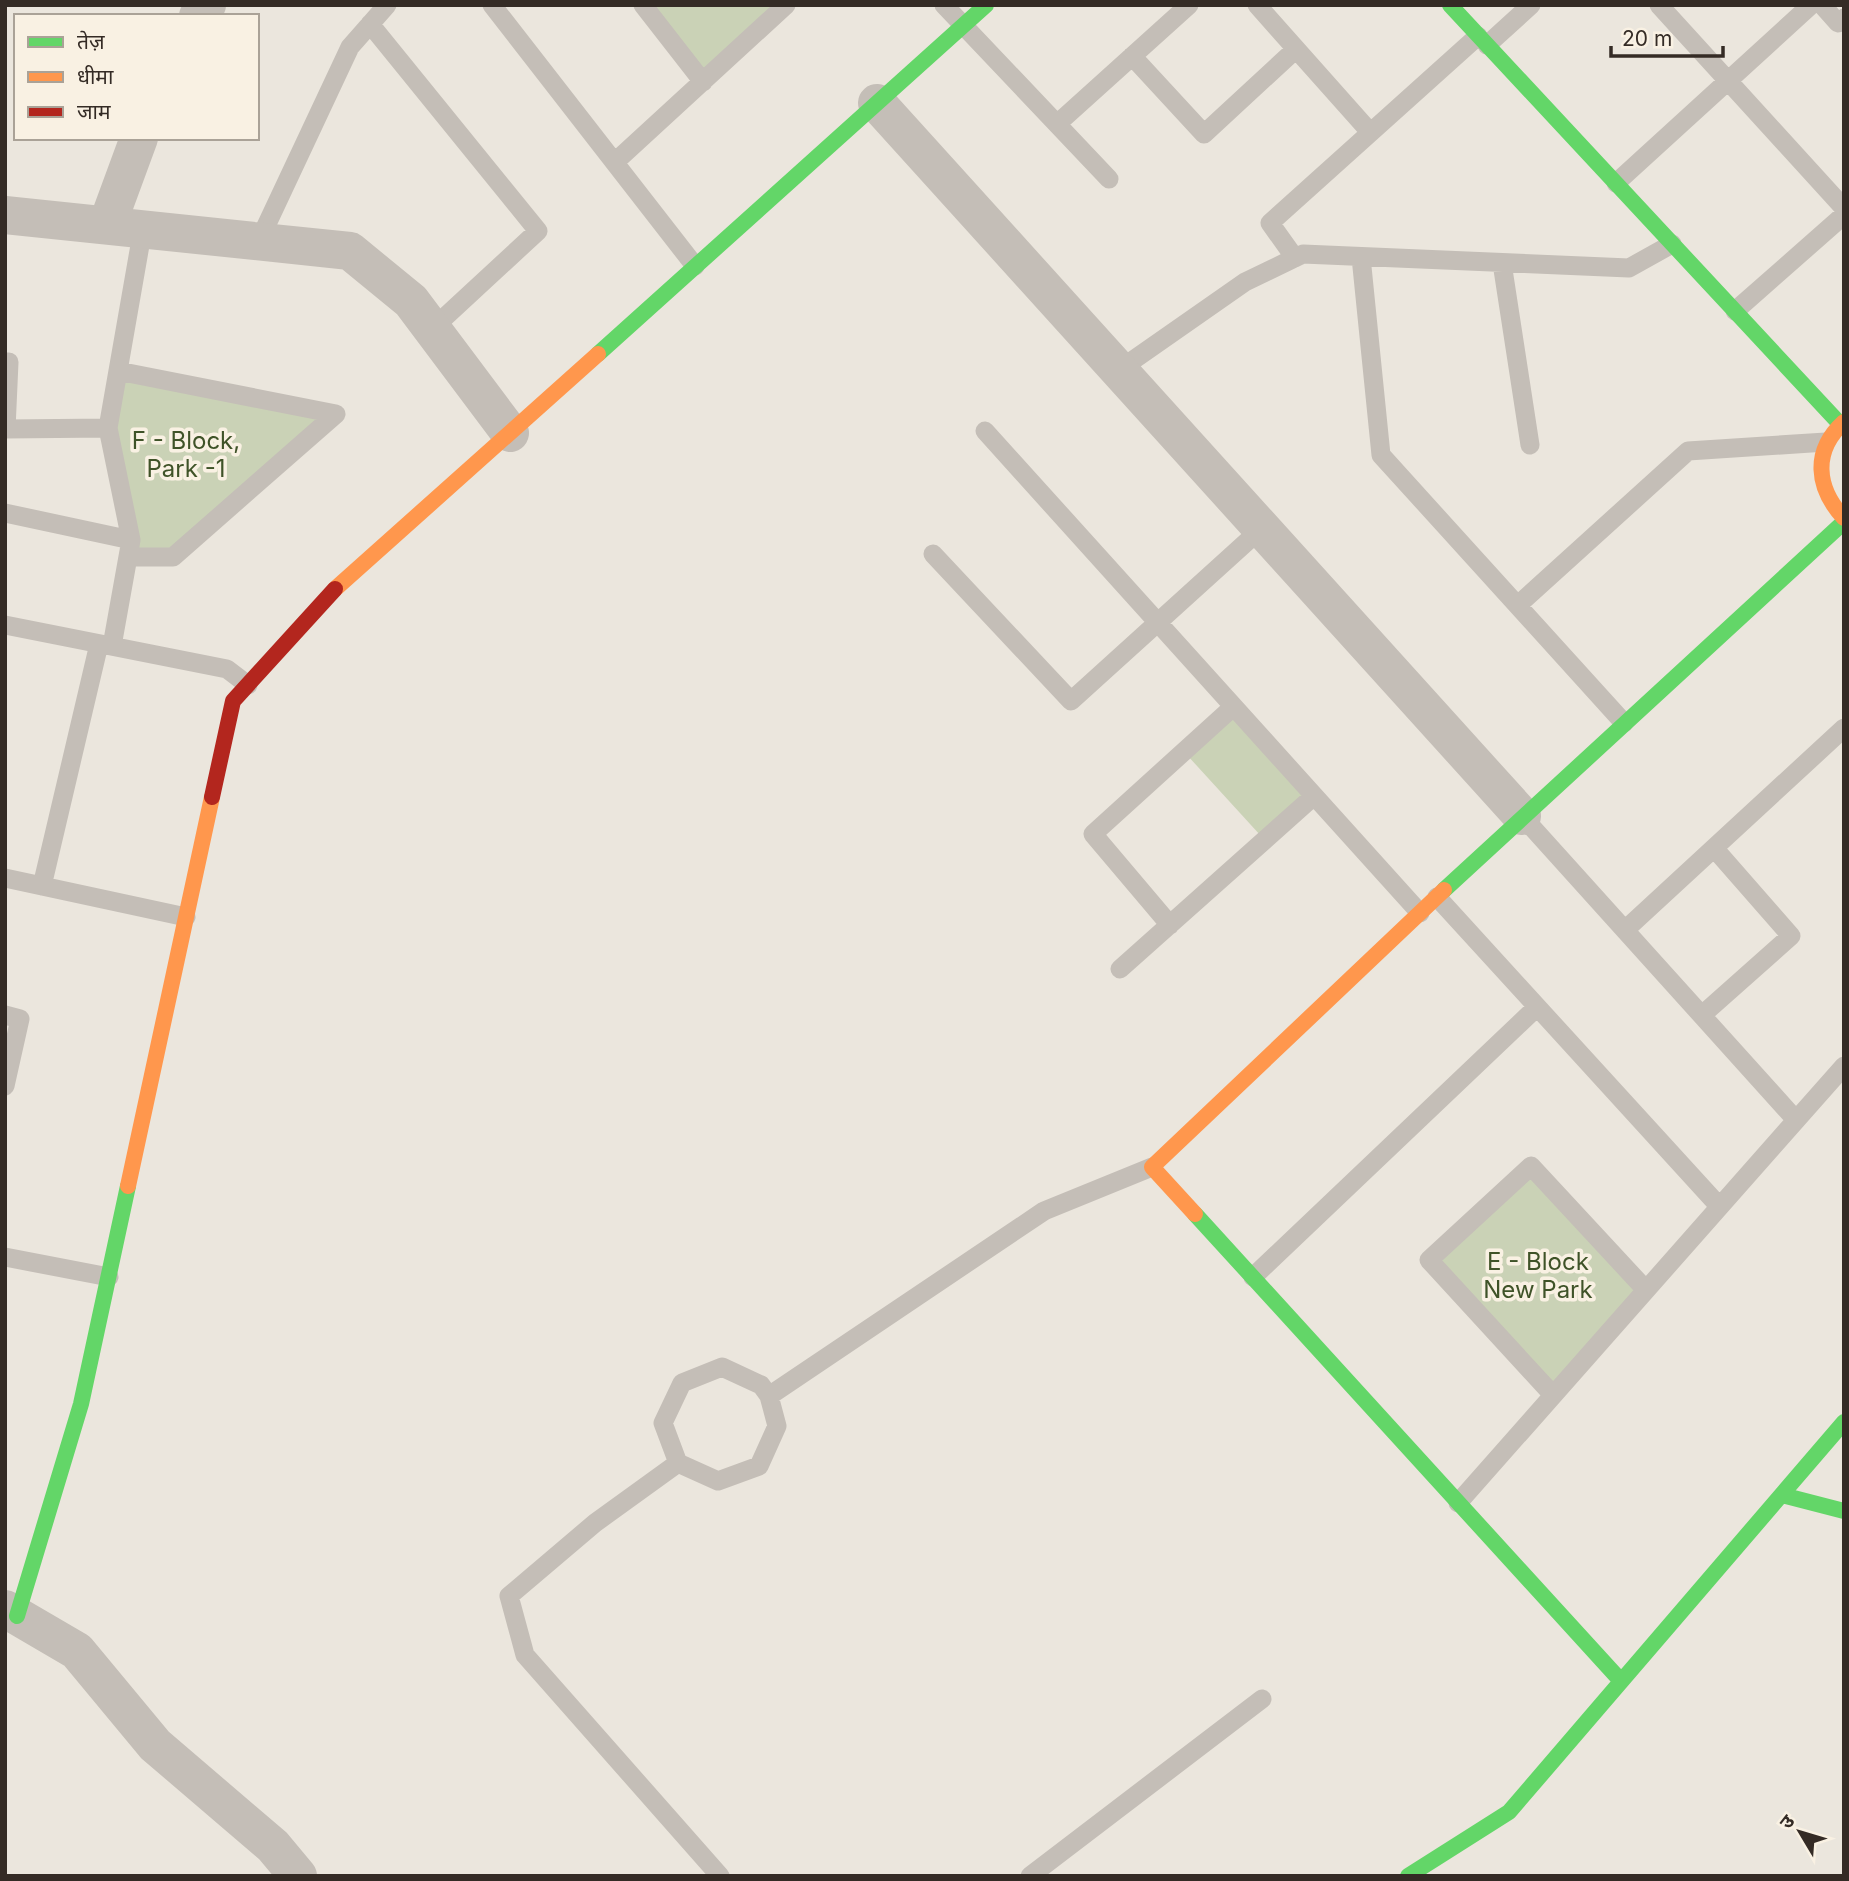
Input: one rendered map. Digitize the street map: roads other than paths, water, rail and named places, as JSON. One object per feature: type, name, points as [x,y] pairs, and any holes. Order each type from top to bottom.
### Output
[{"type":"street","points":[[298,1876],[273,1846],[155,1745],[77,1651],[11,1612],[81,1405],[233,701],[320,603],[986,5]]},
{"type":"street","points":[[1450,5],[1735,312],[1842,423],[1826,442],[1820,458],[1820,476],[1829,501],[1844,520],[1522,816],[1152,1167],[1621,1681]]},
{"type":"street","points":[[877,103],[1522,816]]},
{"type":"street","points":[[125,226],[139,140]]},
{"type":"street","points":[[5,215],[350,251],[411,301],[510,433]]},
{"type":"street","points":[[1408,1876],[1509,1812],[1782,1495],[1841,1431]]},
{"type":"street","points":[[1782,1495],[1844,1511]]},
{"type":"lane","points":[[259,241],[350,47],[387,5]]},
{"type":"lane","points":[[492,5],[695,266]]},
{"type":"lane","points":[[643,5],[703,82]]},
{"type":"lane","points":[[615,162],[786,5]]},
{"type":"lane","points":[[944,5],[1109,179]]},
{"type":"lane","points":[[1057,124],[1189,5]]},
{"type":"lane","points":[[1257,5],[1370,132]]},
{"type":"lane","points":[[1295,258],[1270,223],[1370,132],[1483,40],[1531,5]]},
{"type":"lane","points":[[1659,5],[1844,208]]},
{"type":"lane","points":[[1616,183],[1811,5]]},
{"type":"lane","points":[[1822,5],[1838,23],[1844,18]]},
{"type":"lane","points":[[370,24],[538,231],[432,329]]},
{"type":"lane","points":[[1132,56],[1204,134],[1296,49]]},
{"type":"lane","points":[[1735,312],[1844,215]]},
{"type":"lane","points":[[42,886],[130,549],[108,428],[118,371],[125,226]]},
{"type":"lane","points":[[1119,370],[1245,282],[1303,254],[1629,268],[1672,244]]},
{"type":"lane","points":[[1361,257],[1381,455],[1624,723]]},
{"type":"lane","points":[[1502,262],[1530,445]]},
{"type":"lane","points":[[5,362],[9,362],[6,429],[108,428]]},
{"type":"lane","points":[[5,513],[130,549],[173,557],[336,414],[118,371]]},
{"type":"lane","points":[[985,431],[1420,913]]},
{"type":"lane","points":[[1518,605],[1688,451],[1826,442]]},
{"type":"lane","points":[[933,554],[1070,701],[1262,528]]},
{"type":"lane","points":[[5,625],[227,669],[248,685]]},
{"type":"lane","points":[[1170,925],[1093,834],[1233,707]]},
{"type":"lane","points":[[1625,930],[1844,728]]},
{"type":"lane","points":[[1121,969],[1314,796]]},
{"type":"lane","points":[[1522,816],[1796,1120]]},
{"type":"lane","points":[[1702,1015],[1791,936],[1714,848]]},
{"type":"lane","points":[[5,878],[186,917]]},
{"type":"lane","points":[[1437,897],[1719,1206]]},
{"type":"lane","points":[[1253,1277],[1537,1007]]},
{"type":"lane","points":[[5,1016],[20,1019],[5,1086]]},
{"type":"lane","points":[[1458,1503],[1844,1066]]},
{"type":"lane","points":[[1553,1395],[1430,1260],[1531,1166],[1646,1290]]},
{"type":"lane","points":[[769,1396],[1044,1211],[1152,1167]]},
{"type":"lane","points":[[5,1257],[109,1277]]},
{"type":"lane","points":[[722,1367],[761,1385],[769,1396],[777,1426],[759,1466],[718,1481],[678,1463],[663,1423],[681,1383],[722,1367]]},
{"type":"lane","points":[[678,1463],[595,1523],[509,1596],[525,1655],[720,1876]]},
{"type":"lane","points":[[1030,1876],[1262,1699]]},
{"type":"park label","name":"F - Block, Park -1","points":[[186,455]]},
{"type":"park label","name":"E - Block New Park","points":[[1538,1276]]}]
